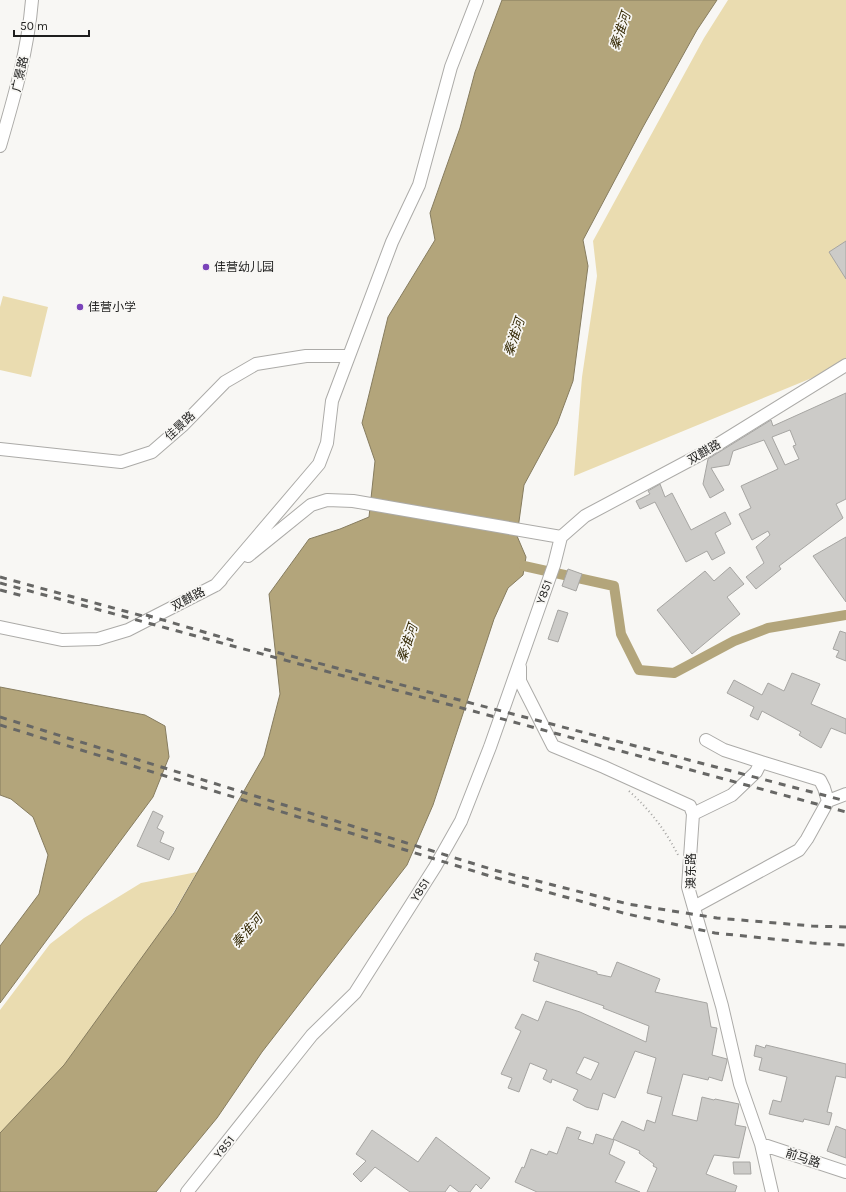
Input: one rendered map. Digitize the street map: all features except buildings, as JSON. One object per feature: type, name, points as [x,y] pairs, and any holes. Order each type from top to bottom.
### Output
[{"type":"street","name":"广景路","points":[[0,146],[18,86],[30,29],[32,0]]},
{"type":"street","points":[[216,585],[319,464],[327,442],[332,402],[392,242],[419,185],[451,67],[477,0]]},
{"type":"street","name":"佳景路","points":[[0,448],[122,462],[152,452],[182,426],[225,382],[256,364],[306,356],[349,356]]},
{"type":"street","name":"双麒路","points":[[0,627],[62,640],[98,639],[128,630],[216,585],[267,540],[311,505],[326,500],[353,501],[561,537],[586,516],[706,451],[846,365]]},
{"type":"street","name":"Y851","points":[[187,1192],[312,1035],[354,993],[435,867],[461,821],[490,747],[554,565],[561,537]]},
{"type":"street","points":[[519,662],[520,681],[554,746],[617,772],[690,806],[693,814],[732,795],[756,772],[761,762]]},
{"type":"street","points":[[706,740],[724,750],[820,780],[828,801]]},
{"type":"street","points":[[694,907],[799,850],[807,839],[828,801],[846,794]]},
{"type":"street","name":"澳东路","points":[[693,814],[688,887],[722,1006],[740,1084],[761,1144],[772,1192]]},
{"type":"street","name":"前马路","points":[[761,1144],[846,1172]]},
{"type":"path","points":[[626,788],[651,812],[665,832],[678,857]]},
{"type":"shaded area","points":[[728,0],[846,0],[846,364],[574,476],[582,377],[597,276],[593,241],[704,38]]},
{"type":"shaded area","points":[[3,296],[48,307],[31,377],[0,370],[0,307]]},
{"type":"shaded area","points":[[197,872],[169,920],[64,1073],[0,1139],[0,1010],[50,944],[84,918],[141,883]]},
{"type":"water","name":"秦淮河","points":[[502,0],[717,0],[697,30],[583,240],[588,266],[573,381],[557,424],[524,485],[517,536],[526,557],[523,575],[508,588],[494,619],[433,805],[407,865],[262,1052],[217,1118],[156,1192],[0,1192],[0,1133],[64,1065],[174,913],[264,756],[280,694],[269,594],[309,539],[340,529],[369,517],[375,461],[362,423],[388,317],[435,240],[430,213],[460,128],[475,72]]},
{"type":"water","points":[[0,687],[145,715],[165,726],[169,757],[153,797],[0,1003],[0,946],[39,894],[48,855],[33,817],[11,799],[0,795]]},
{"type":"waterway","points":[[524,566],[614,586],[621,634],[639,670],[674,673],[734,641],[768,628],[846,615]]},
{"type":"railway","points":[[0,577],[150,618]]},
{"type":"railway","points":[[0,583],[846,812]]},
{"type":"railway","points":[[0,590],[27,597]]},
{"type":"railway","points":[[146,615],[238,642]]},
{"type":"railway","points":[[264,649],[846,801]]},
{"type":"railway","points":[[0,717],[494,870],[628,904],[717,918],[812,926],[846,927]]},
{"type":"railway","points":[[0,725],[493,877],[627,914],[715,933],[846,945]]},
{"type":"place","name":"佳营幼儿园","points":[[206,267]]},
{"type":"place","name":"佳营小学","points":[[80,307]]}]
